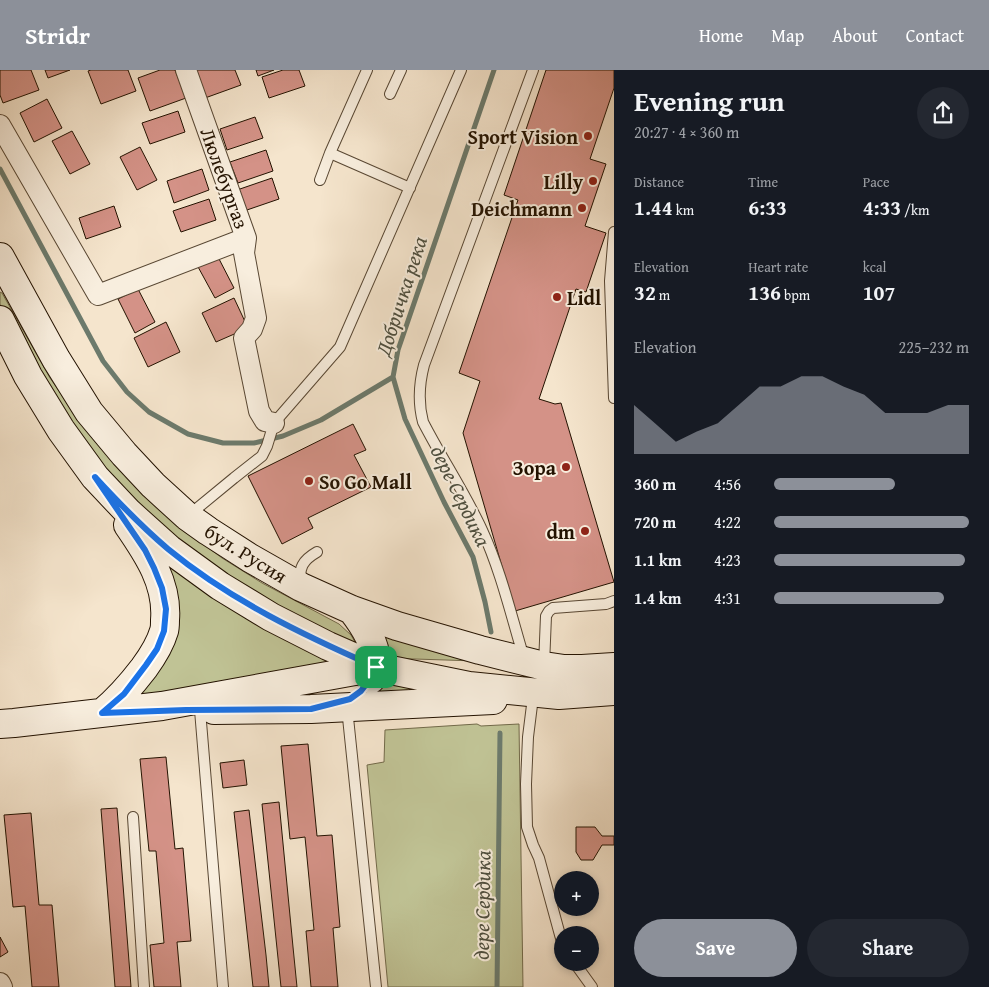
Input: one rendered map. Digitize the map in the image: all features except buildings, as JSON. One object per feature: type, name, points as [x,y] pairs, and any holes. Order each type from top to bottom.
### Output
[{"type":"main road","name":"бул. Русия","points":[[0,257],[56,359],[89,412],[153,485],[187,516],[208,531],[301,587],[352,610],[397,626],[480,650],[545,677],[614,691]]},
{"type":"main road","name":"бул. Русия","points":[[0,320],[28,376],[61,430],[95,477],[129,513],[169,549],[220,586],[271,617],[328,646],[376,667]]},
{"type":"main road","points":[[95,477],[145,550],[162,588],[166,609],[164,631],[157,649],[124,694],[102,713]]},
{"type":"main road","points":[[311,709],[350,699],[361,691],[373,675],[376,667],[376,656],[373,646],[352,610]]},
{"type":"main road","points":[[0,724],[162,706],[376,667],[467,668],[545,677]]},
{"type":"main road","name":"бул. Русия","points":[[545,677],[582,669],[614,667]]},
{"type":"main road","points":[[102,713],[311,709],[476,702],[545,677]]},
{"type":"street","name":"Люлебургаз","points":[[186,70],[246,238],[244,253],[256,318],[252,329],[244,338],[258,410],[273,427]]},
{"type":"street","points":[[0,125],[98,295],[246,238]]},
{"type":"street","points":[[0,983],[2,987]]},
{"type":"lane","points":[[320,180],[367,70]]},
{"type":"lane","points":[[390,94],[401,70]]},
{"type":"lane","points":[[187,516],[262,456],[273,427],[340,346],[461,70]]},
{"type":"lane","points":[[533,70],[424,365],[419,393],[423,422],[468,501],[545,677]]},
{"type":"lane","points":[[330,153],[410,188]]},
{"type":"lane","points":[[614,232],[612,281],[614,398]]},
{"type":"lane","points":[[301,587],[300,570],[303,563],[309,556],[317,552]]},
{"type":"lane","points":[[558,926],[540,858],[527,827],[528,737],[545,677],[546,616],[554,608],[606,604],[614,601]]},
{"type":"lane","points":[[347,707],[376,987]]},
{"type":"lane","points":[[200,710],[223,987]]},
{"type":"lane","points":[[133,817],[144,987]]},
{"type":"lane","points":[[580,971],[592,987]]},
{"type":"green space","points":[[0,292],[50,378],[73,411],[187,532],[222,558],[262,583],[339,624],[351,635],[360,651],[292,619],[184,549],[111,480],[20,344],[0,304]]},
{"type":"green space","points":[[162,559],[345,662],[137,697],[160,659]]},
{"type":"green space","points":[[375,631],[507,662],[384,658]]},
{"type":"green space","points":[[379,677],[475,694],[370,693]]},
{"type":"green space","points":[[477,724],[481,726],[519,724],[523,987],[388,987],[367,765],[384,762],[385,730]]},
{"type":"waterway","name":"Добричка река","points":[[0,169],[103,361],[127,392],[149,412],[188,434],[223,443],[254,443],[283,436],[321,420],[393,377],[398,350],[494,70]]},
{"type":"waterway","name":"дере Сердика","points":[[393,377],[405,419],[444,502],[473,557],[491,632]]},
{"type":"waterway","name":"дере Сердика","points":[[497,987],[500,733]]},
{"type":"place","name":"Sport Vision","points":[[588,136]]},
{"type":"place","name":"Lilly","points":[[593,181]]},
{"type":"place","name":"Deichmann","points":[[582,208]]},
{"type":"place","name":"Lidl","points":[[557,297]]},
{"type":"place","name":"Зора","points":[[566,467]]},
{"type":"place","name":"So Go Mall","points":[[309,481]]},
{"type":"place","name":"dm","points":[[585,531]]},
{"type":"route","points":[[95,477],[129,513],[169,549],[220,586],[271,617],[328,646],[376,667],[373,675],[361,691],[350,699],[311,709],[102,713],[124,694],[157,649],[164,631],[166,609],[162,588],[145,550],[95,477]]}]
